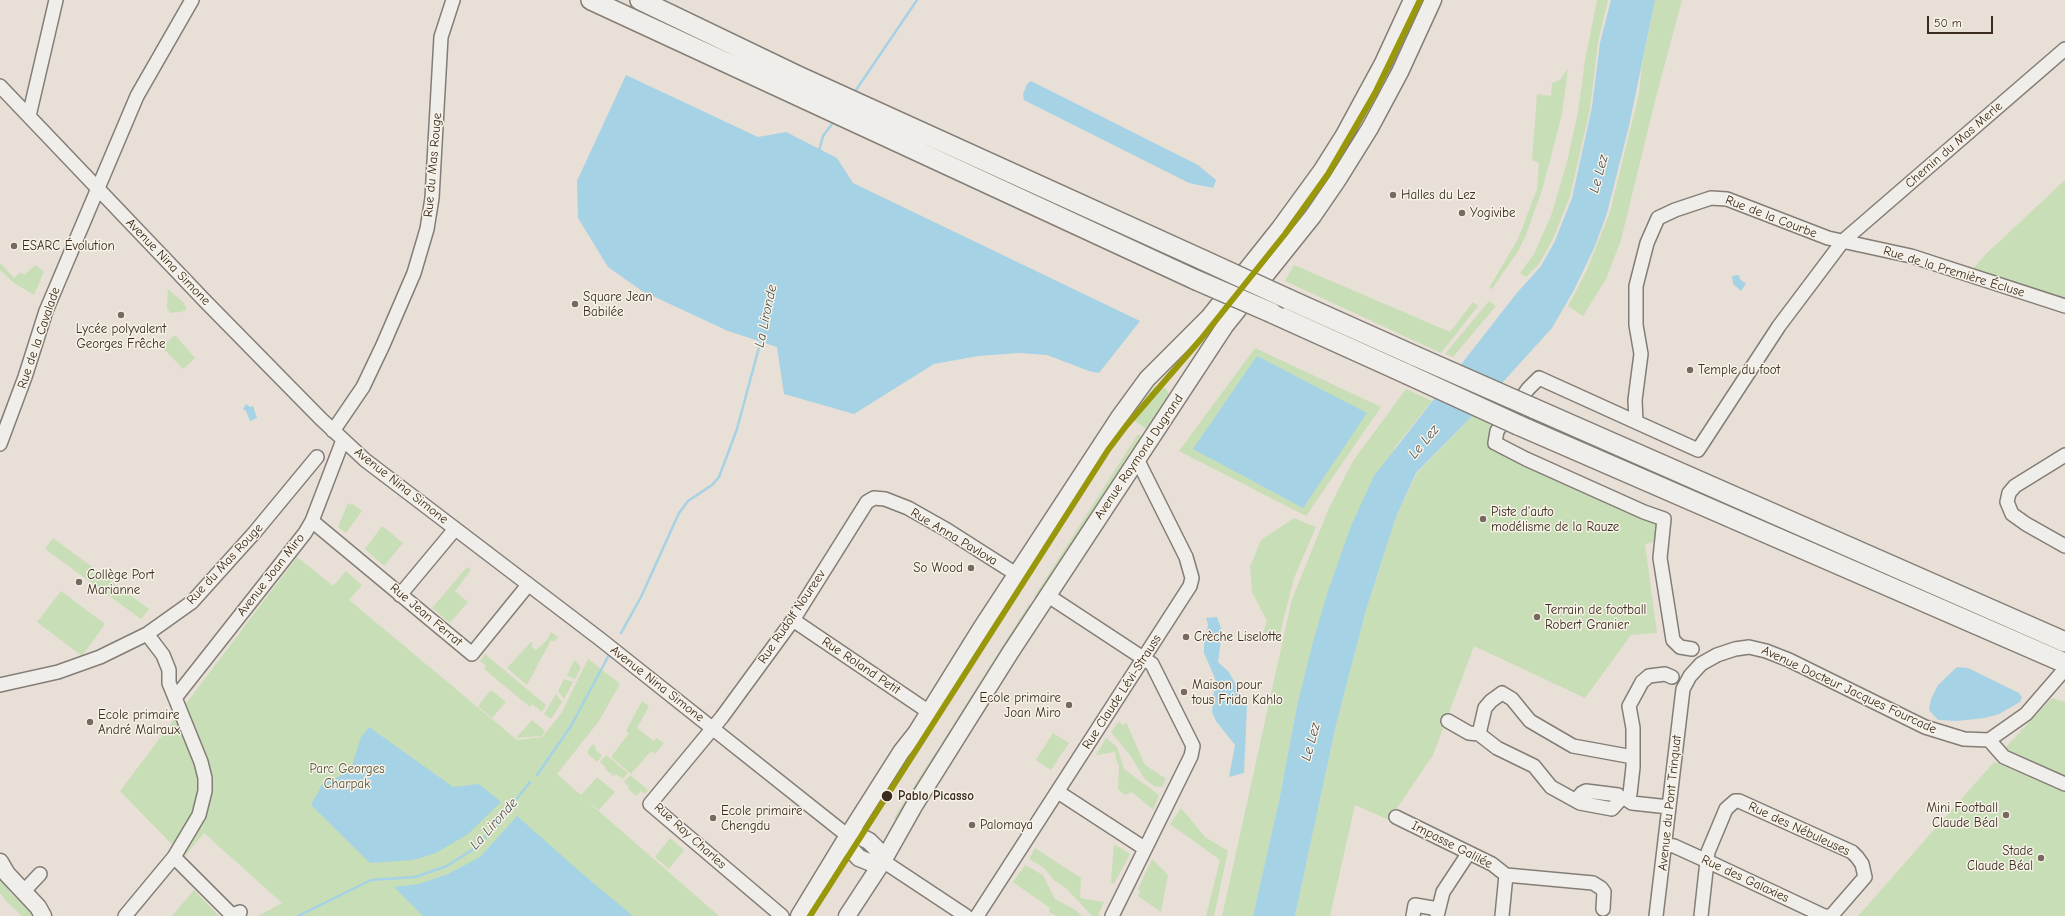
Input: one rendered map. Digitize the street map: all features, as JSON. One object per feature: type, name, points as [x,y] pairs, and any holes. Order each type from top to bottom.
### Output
[{"type":"highway","points":[[591,0],[789,93],[1196,280],[1518,425],[2057,660]]},
{"type":"highway","points":[[640,0],[889,118],[1288,299],[2064,642]]},
{"type":"main road","points":[[800,916],[847,836],[901,752],[916,734],[1016,574],[1100,444],[1147,379],[1209,317],[1279,229],[1322,170],[1344,134],[1383,63],[1412,0]]},
{"type":"main road","name":"Avenue Raymond Dugrand","points":[[847,916],[882,862],[914,806],[1047,595],[1136,459],[1169,413],[1225,326],[1313,216],[1337,181],[1370,128],[1393,84],[1433,0]]},
{"type":"main road","points":[[847,836],[869,841],[882,862]]},
{"type":"main road","points":[[0,862],[7,874],[44,916]]},
{"type":"street","points":[[29,116],[56,0]]},
{"type":"street","name":"Rue de la Cavalade","points":[[0,444],[25,377],[46,311],[137,96],[192,0]]},
{"type":"street","name":"Rue du Mas Rouge","points":[[338,435],[383,345],[414,273],[427,229],[432,198],[441,38],[453,0]]},
{"type":"street","name":"Chemin du Mas Merle","points":[[1636,422],[1698,450],[1779,326],[1843,241],[2065,49]]},
{"type":"street","name":"Avenue Nina Simone","points":[[0,86],[211,307],[338,435],[365,460],[600,639],[847,836]]},
{"type":"street","name":"Rue de la Courbe","points":[[1636,422],[1635,400],[1641,354],[1636,325],[1636,286],[1647,243],[1658,218],[1692,204],[1720,198],[1761,211],[1828,238],[1843,241]]},
{"type":"street","name":"Rue de la Première Écluse","points":[[1843,241],[1911,256],[2065,306]]},
{"type":"street","points":[[1636,422],[1539,378],[1528,389],[1497,431],[1496,443],[1540,466],[1644,512],[1664,519],[1660,558],[1674,640],[1680,647],[1692,649]]},
{"type":"street","name":"Avenue Joan Miro","points":[[175,698],[295,546],[312,521],[338,435]]},
{"type":"street","points":[[2065,455],[2015,486],[2009,493],[2007,502],[2012,514],[2021,521],[2065,546]]},
{"type":"street","name":"Rue du Mas Rouge","points":[[0,685],[58,672],[100,657],[147,634],[192,602],[260,526],[317,457]]},
{"type":"street","name":"Rue Claude Lévi-Strauss","points":[[977,916],[1184,597],[1192,578],[1186,557],[1136,459]]},
{"type":"street","name":"Rue Anna Pavlova","points":[[867,502],[874,498],[885,499],[908,508],[947,530],[1016,574]]},
{"type":"street","name":"Rue Rudolf Noureev","points":[[713,729],[793,620],[867,502]]},
{"type":"street","name":"Rue Jean Ferrat","points":[[312,521],[472,654],[528,585]]},
{"type":"street","points":[[400,595],[455,530]]},
{"type":"street","points":[[1047,595],[1152,664],[1192,746],[1191,756],[1144,848],[1112,916]]},
{"type":"street","name":"Rue Roland Petit","points":[[793,620],[929,712]]},
{"type":"street","points":[[125,916],[174,857],[199,816],[205,791],[205,778],[201,762],[175,698],[163,655],[147,634]]},
{"type":"street","name":"Avenue Docteur Jacques Fourcade","points":[[1683,689],[1690,676],[1701,664],[1717,654],[1735,649],[1757,648],[1789,660],[1925,727],[1964,739],[1989,740]]},
{"type":"street","points":[[2065,669],[2026,714],[1989,740],[2004,757],[2065,784]]},
{"type":"street","points":[[1619,806],[1630,794],[1634,728],[1628,706],[1642,682],[1649,676],[1665,674],[1672,677]]},
{"type":"street","name":"Avenue du Pont Trinquat","points":[[1656,916],[1666,845],[1683,689]]},
{"type":"street","points":[[1479,734],[1485,708],[1491,701],[1502,694],[1512,699],[1530,722],[1573,746],[1633,757]]},
{"type":"street","points":[[1448,721],[1470,733],[1479,734],[1497,748],[1534,766],[1550,787],[1576,800],[1582,792],[1586,791],[1618,795],[1619,806]]},
{"type":"street","name":"Rue Ray Charles","points":[[713,729],[650,804],[782,916]]},
{"type":"street","points":[[1058,792],[1144,848]]},
{"type":"street","name":"Rue des Nébuleuses","points":[[1707,861],[1708,852],[1726,809],[1735,801],[1852,852],[1857,856],[1862,864],[1865,877],[1828,916]]},
{"type":"street","points":[[1619,806],[1632,803],[1670,807]]},
{"type":"street","name":"Impasse Galilée","points":[[1396,817],[1468,854],[1492,864],[1506,875]]},
{"type":"street","name":"Rue des Galaxies","points":[[1666,845],[1674,846],[1828,916]]},
{"type":"street","points":[[1413,916],[1415,905],[1437,913],[1443,892],[1468,854]]},
{"type":"street","points":[[174,857],[232,915],[240,912]]},
{"type":"street","points":[[1701,916],[1707,861]]},
{"type":"street","points":[[882,862],[966,916]]},
{"type":"street","points":[[24,892],[40,874]]},
{"type":"street","points":[[1502,916],[1506,875],[1593,883],[1604,892],[1603,909]]},
{"type":"green space","points":[[1597,0],[1608,0],[1598,42],[1590,109],[1570,196],[1553,239],[1539,264],[1526,277],[1520,273],[1534,254],[1551,216],[1567,162],[1578,112],[1585,60]]},
{"type":"green space","points":[[1655,0],[1682,0],[1656,97],[1621,240],[1606,279],[1583,316],[1568,306],[1586,272],[1610,212],[1639,94],[1642,65]]},
{"type":"green space","points":[[1568,68],[1562,114],[1543,187],[1526,235],[1518,251],[1492,289],[1489,288],[1518,239],[1537,189],[1539,163],[1532,160],[1537,94],[1551,96],[1552,83],[1560,80]]},
{"type":"green space","points":[[2065,180],[2065,298],[1971,271],[1986,254]]},
{"type":"green space","points":[[0,263],[14,278],[21,272],[24,275],[35,265],[44,271],[34,295],[14,283],[0,270]]},
{"type":"green space","points":[[1294,265],[1450,332],[1473,302],[1478,306],[1441,353],[1285,281]]},
{"type":"green space","points":[[168,289],[183,302],[187,309],[181,312],[170,313],[167,308]]},
{"type":"green space","points":[[1489,301],[1496,306],[1453,357],[1445,354]]},
{"type":"green space","points":[[175,335],[195,358],[183,369],[162,347]]},
{"type":"green space","points":[[1255,348],[1381,407],[1306,516],[1179,451]]},
{"type":"green space","points":[[1155,386],[1165,388],[1168,392],[1169,399],[1150,431],[1127,416]]},
{"type":"green space","points":[[1406,389],[1432,401],[1395,447],[1297,706],[1279,801],[1253,916],[1222,916],[1292,599],[1329,508],[1353,461]]},
{"type":"green space","points":[[1473,415],[1493,425],[1493,442],[1659,522],[1657,541],[1645,544],[1657,633],[1631,635],[1585,698],[1474,646],[1433,755],[1389,820],[1355,805],[1330,916],[1295,916],[1336,725],[1366,610],[1396,517],[1417,473]]},
{"type":"green space","points":[[1121,423],[1128,428],[1114,444],[1035,566],[1030,562]]},
{"type":"green space","points":[[1138,434],[1145,439],[1039,601],[1034,597]]},
{"type":"green space","points":[[348,503],[351,505],[352,503],[362,511],[346,533],[338,527]]},
{"type":"green space","points":[[1294,518],[1316,527],[1294,578],[1278,641],[1262,636],[1267,621],[1252,592],[1250,567],[1261,540]]},
{"type":"green space","points":[[382,526],[403,543],[384,566],[365,549]]},
{"type":"green space","points":[[53,538],[149,609],[141,619],[45,549]]},
{"type":"green space","name":"Parc Georges Charpak","points":[[297,557],[333,586],[346,571],[362,585],[349,600],[517,740],[542,737],[561,714],[588,659],[620,684],[599,721],[557,774],[581,795],[597,777],[615,792],[599,810],[586,800],[719,916],[258,916],[282,903],[204,833],[184,857],[120,791]]},
{"type":"green space","points":[[467,567],[471,570],[455,591],[468,602],[450,623],[432,608]]},
{"type":"green space","points":[[1025,569],[1030,573],[927,735],[922,732]]},
{"type":"green space","points":[[61,591],[105,624],[82,656],[37,622]]},
{"type":"green space","points":[[1029,604],[1035,608],[946,747],[941,744]]},
{"type":"green space","points":[[551,632],[558,637],[554,642],[551,640],[527,685],[507,668],[531,642],[533,643],[531,646],[536,650],[547,640]]},
{"type":"green space","points":[[485,654],[546,705],[542,712],[532,704],[530,707],[484,669],[486,666],[480,661]]},
{"type":"green space","points":[[574,660],[581,667],[575,679],[567,676]]},
{"type":"green space","points":[[564,679],[573,682],[564,699],[558,691]]},
{"type":"green space","points":[[491,690],[506,702],[492,718],[478,706]]},
{"type":"green space","points":[[556,694],[562,702],[551,719],[544,714]]},
{"type":"green space","points":[[2052,698],[2065,702],[2065,778],[2013,755],[2006,747]]},
{"type":"green space","points":[[642,701],[649,706],[637,728],[654,741],[656,738],[664,743],[655,754],[651,751],[631,774],[611,757],[629,733],[626,731]]},
{"type":"green space","points":[[532,720],[545,731],[542,736],[516,738]]},
{"type":"green space","points":[[1119,721],[1123,726],[1126,722],[1145,765],[1166,779],[1162,787],[1154,786],[1144,778],[1130,755],[1111,732]]},
{"type":"green space","points":[[1053,733],[1069,743],[1051,770],[1036,760]]},
{"type":"green space","points":[[1106,738],[1117,747],[1124,769],[1159,795],[1153,810],[1132,792],[1125,795],[1118,789],[1119,764],[1117,763],[1115,752],[1096,755]]},
{"type":"green space","points":[[917,739],[923,743],[881,809],[875,807]]},
{"type":"green space","points":[[593,744],[596,747],[595,749],[602,756],[597,762],[588,754],[588,750]]},
{"type":"green space","points":[[936,751],[941,755],[900,824],[894,818]]},
{"type":"green space","points":[[606,755],[628,773],[623,779],[616,774],[614,776],[605,769],[606,767],[600,762]]},
{"type":"green space","points":[[1994,762],[2065,792],[2065,916],[1858,916]]},
{"type":"green space","points":[[630,775],[648,790],[645,794],[641,791],[636,796],[628,789],[629,787],[624,782]]},
{"type":"green space","points":[[1181,808],[1205,837],[1228,851],[1214,916],[1206,916],[1220,860],[1170,824]]},
{"type":"green space","points":[[670,838],[684,850],[669,869],[655,857]]},
{"type":"green space","points":[[1114,844],[1130,854],[1114,884],[1111,882]]},
{"type":"green space","points":[[1035,848],[1081,878],[1080,898],[1104,902],[1098,916],[1092,916],[1067,889],[1055,881],[1043,867],[1029,859]]},
{"type":"green space","points":[[1152,859],[1168,875],[1161,912],[1138,896],[1140,890],[1138,889]]},
{"type":"green space","points":[[1025,865],[1043,875],[1055,899],[1077,911],[1082,916],[1057,916],[1049,912],[1050,908],[1013,882]]},
{"type":"green space","points":[[829,876],[835,883],[825,899],[820,894]]},
{"type":"green space","points":[[0,878],[12,895],[23,901],[37,916],[22,916],[8,903],[0,893]]},
{"type":"green space","points":[[194,890],[219,916],[172,916]]},
{"type":"water","name":"Le Lez","points":[[1611,0],[1655,0],[1629,126],[1607,213],[1595,246],[1574,290],[1552,328],[1473,415],[1416,473],[1396,517],[1366,610],[1336,725],[1295,916],[1253,916],[1279,801],[1297,706],[1313,642],[1327,594],[1351,526],[1374,476],[1516,294],[1541,266],[1555,241],[1572,198],[1592,107],[1600,43]]},
{"type":"water","points":[[626,75],[758,137],[786,132],[837,158],[853,183],[1140,321],[1099,373],[1089,371],[1047,355],[1019,353],[978,356],[934,364],[854,414],[784,394],[777,347],[728,331],[642,291],[608,267],[578,218],[577,181]]},
{"type":"water","points":[[1031,81],[1198,165],[1216,180],[1213,188],[1189,183],[1024,100],[1023,94],[1027,84]]},
{"type":"water","points":[[1739,275],[1740,279],[1746,284],[1741,291],[1733,284],[1732,276]]},
{"type":"water","points":[[1257,356],[1367,413],[1303,508],[1193,449]]},
{"type":"water","points":[[246,404],[250,407],[253,406],[257,418],[250,421],[246,411],[243,409]]},
{"type":"water","points":[[1217,617],[1222,631],[1218,662],[1229,672],[1247,706],[1244,773],[1229,777],[1235,745],[1216,721],[1212,712],[1215,678],[1204,653],[1208,625],[1206,618]]},
{"type":"water","points":[[1957,667],[1968,668],[2019,693],[2022,697],[2020,702],[1999,714],[1985,718],[1957,721],[1938,720],[1929,710],[1931,699],[1938,685]]},
{"type":"water","points":[[369,727],[453,787],[479,784],[501,802],[468,834],[436,853],[413,860],[370,863],[311,805],[324,781],[338,777],[351,769],[361,737]]},
{"type":"water","points":[[517,816],[633,916],[423,916],[394,887],[419,884],[448,874],[480,857]]},
{"type":"waterway","name":"La Lironde","points":[[854,93],[917,0]]},
{"type":"waterway","name":"La Lironde","points":[[819,151],[823,136],[835,120]]},
{"type":"waterway","name":"La Lironde","points":[[621,633],[641,597],[679,513],[688,501],[712,485],[719,477],[737,429],[761,340]]},
{"type":"waterway","name":"La Lironde","points":[[537,775],[571,726],[610,653]]},
{"type":"waterway","name":"La Lironde","points":[[298,916],[371,880],[415,877],[447,866],[475,848],[496,825],[530,782]]},
{"type":"transit line","points":[[810,916],[1108,450],[1126,426],[1201,339],[1285,234],[1328,174],[1375,93],[1420,0]]},
{"type":"place","name":"Halles du Lez","points":[[1393,195]]},
{"type":"place","name":"Yogivibe","points":[[1462,213]]},
{"type":"place","name":"ESARC Évolution","points":[[14,246]]},
{"type":"place","name":"Square Jean Babilée","points":[[575,304]]},
{"type":"place","name":"Lycée polyvalent Georges Frêche","points":[[121,315]]},
{"type":"place","name":"Temple du foot","points":[[1690,370]]},
{"type":"place","name":"Piste d'auto modélisme de la Rauze","points":[[1483,519]]},
{"type":"place","name":"So Wood","points":[[971,568]]},
{"type":"place","name":"Collège Port Marianne","points":[[79,582]]},
{"type":"place","name":"Terrain de football Robert Granier","points":[[1537,617]]},
{"type":"place","name":"Crèche Liselotte","points":[[1186,637]]},
{"type":"place","name":"Maison pour tous Frida Kahlo","points":[[1184,692]]},
{"type":"place","name":"Ecole primaire Joan Miro","points":[[1069,705]]},
{"type":"place","name":"Ecole primaire André Malraux","points":[[90,722]]},
{"type":"place","name":"Pablo Picasso","points":[[887,796]]},
{"type":"place","name":"Mini Football Claude Béal","points":[[2006,815]]},
{"type":"place","name":"Ecole primaire Chengdu","points":[[713,818]]},
{"type":"place","name":"Palomaya","points":[[972,825]]},
{"type":"place","name":"Stade Claude Béal","points":[[2041,858]]}]
